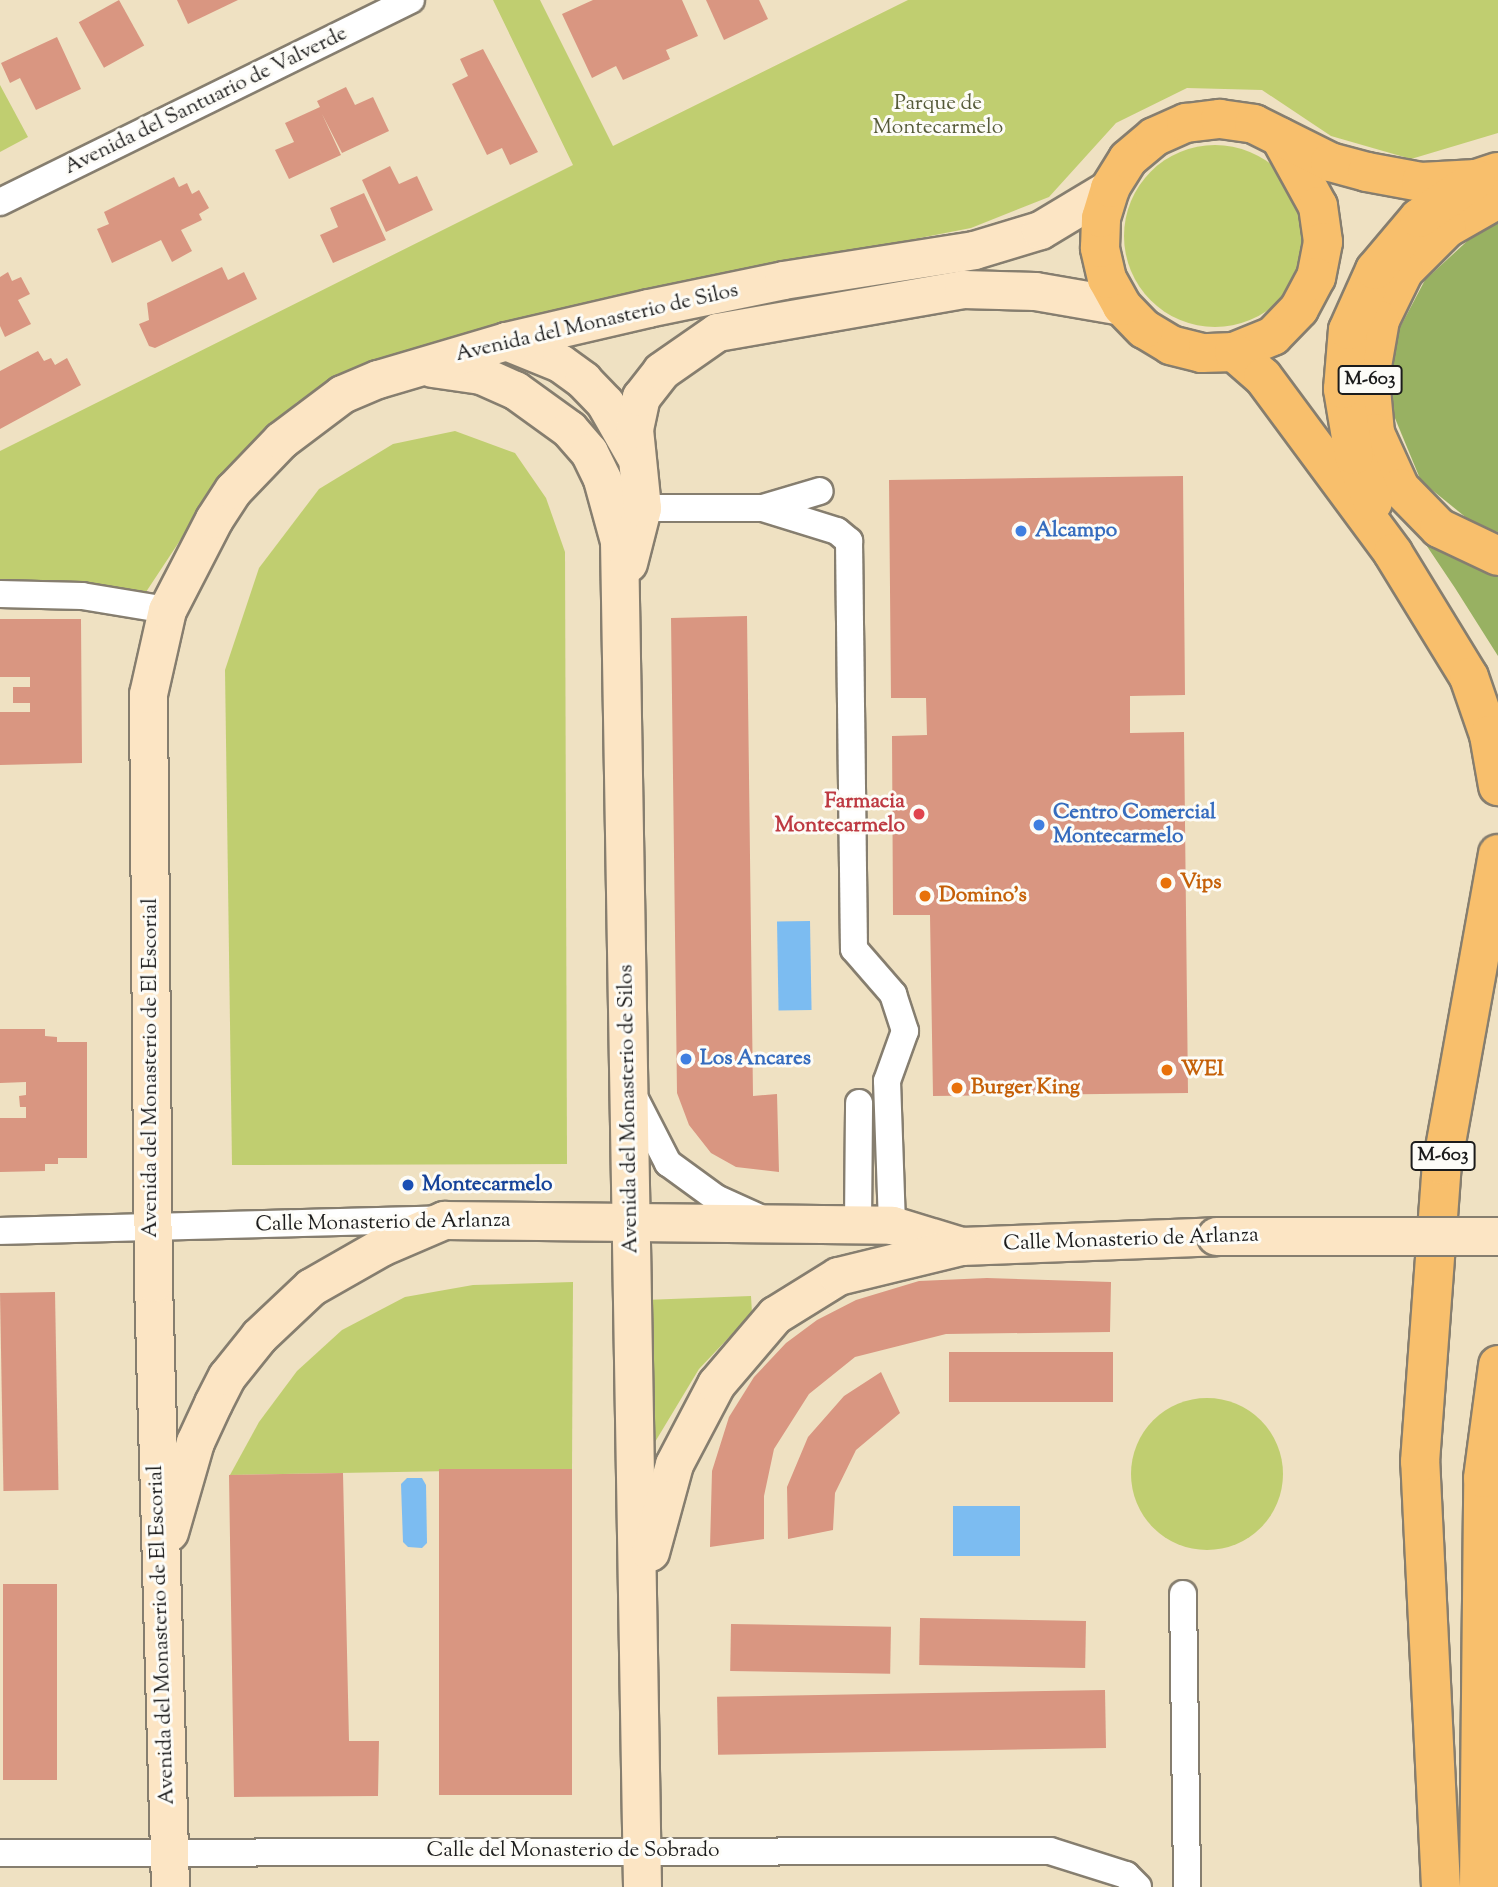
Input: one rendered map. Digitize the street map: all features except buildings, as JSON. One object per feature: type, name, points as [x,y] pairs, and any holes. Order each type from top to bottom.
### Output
[{"type":"main road","points":[[1280,137],[1318,206],[1321,253],[1316,277],[1299,309],[1273,336],[1234,352],[1202,353],[1171,345],[1144,329],[1122,306],[1107,279],[1100,248],[1101,218],[1110,188],[1137,152],[1154,137],[1185,123],[1220,119],[1254,124],[1280,137],[1330,162],[1367,172],[1422,182],[1491,183]]},
{"type":"main road","name":"M-603","points":[[1491,183],[1419,218],[1374,270],[1348,330],[1343,389],[1354,455],[1393,553],[1469,677],[1489,735],[1498,786]]},
{"type":"main road","name":"M-603","points":[[1491,183],[1404,271],[1380,320],[1370,378],[1375,433],[1400,488],[1440,528],[1498,555]]},
{"type":"main road","points":[[1234,352],[1263,377],[1393,553]]},
{"type":"main road","name":"M-603","points":[[1441,1887],[1420,1462],[1442,1165],[1498,854]]},
{"type":"main road","points":[[1479,1887],[1483,1478],[1498,1365]]},
{"type":"street","name":"Avenida del Santuario de Valverde","points":[[0,202],[411,0]]},
{"type":"street","name":"Avenida del Monasterio de Silos","points":[[414,369],[506,341],[770,283],[974,250],[1040,230],[1110,188]]},
{"type":"street","name":"Avenida del Monasterio de Silos","points":[[620,589],[642,508],[634,429],[641,397],[661,371],[717,331],[951,289],[994,287],[1122,306]]},
{"type":"street","points":[[506,341],[560,363],[583,380],[624,430],[635,458]]},
{"type":"street","name":"Avenida del Monasterio de Silos","points":[[414,369],[449,367],[481,375],[540,405],[569,429],[589,452],[613,506],[620,589],[642,1870]]},
{"type":"street","name":"Avenida del Monasterio de El Escorial","points":[[169,1870],[159,1569],[148,694],[167,610],[214,519],[257,463],[342,394],[414,369]]},
{"type":"street","points":[[642,508],[763,508],[820,491]]},
{"type":"street","points":[[763,508],[837,531],[849,541],[854,949],[892,994],[905,1031],[887,1081],[875,1225]]},
{"type":"street","points":[[0,594],[82,596],[167,610]]},
{"type":"street","name":"Calle Monasterio de Arlanza","points":[[628,1086],[668,1163],[716,1198],[767,1221]]},
{"type":"street","points":[[859,1103],[875,1225]]},
{"type":"street","name":"Calle Monasterio de Arlanza","points":[[0,1231],[444,1220],[631,1219],[875,1225],[961,1246],[1216,1236],[1498,1236]]},
{"type":"street","points":[[159,1569],[195,1442],[227,1376],[259,1336],[311,1287],[381,1247],[444,1220]]},
{"type":"street","name":"Avenida del Monasterio de Silos","points":[[638,1629],[652,1538],[674,1464],[716,1384],[775,1315],[838,1276],[961,1246]]},
{"type":"street","points":[[1183,1594],[1187,1887]]},
{"type":"street","name":"Calle del Monasterio de Sobrado","points":[[0,1853],[169,1870],[642,1870],[1050,1851],[1126,1875],[1138,1887]]},
{"type":"green space","name":"Parque de Montecarmelo","points":[[493,0],[540,0],[613,146],[908,0],[1498,0],[1498,133],[1411,159],[1331,136],[1262,90],[1187,88],[1116,123],[1049,197],[971,228],[627,295],[412,354],[297,402],[216,486],[146,592],[0,591],[0,451],[573,165]]},
{"type":"green space","points":[[0,85],[28,137],[0,152]]},
{"type":"green space","points":[[1215,145],[1250,151],[1280,171],[1300,201],[1306,236],[1300,271],[1280,301],[1250,321],[1215,327],[1180,321],[1150,301],[1130,271],[1124,236],[1130,201],[1150,171],[1180,151]]},
{"type":"green space","points":[[1498,223],[1498,532],[1479,528],[1421,481],[1392,411],[1395,337],[1425,280],[1477,232]]},
{"type":"green space","points":[[455,431],[515,453],[546,498],[565,552],[567,1164],[232,1165],[225,670],[259,568],[319,489],[393,444]]},
{"type":"green space","points":[[1402,509],[1498,573],[1498,656],[1455,588]]},
{"type":"green space","points":[[573,1282],[572,1469],[230,1475],[259,1422],[297,1371],[342,1330],[405,1297],[473,1285]]},
{"type":"green space","points":[[751,1296],[752,1313],[699,1369],[652,1447],[644,1300]]},
{"type":"green space","points":[[1207,1398],[1236,1404],[1261,1420],[1277,1445],[1283,1474],[1277,1503],[1261,1528],[1236,1544],[1207,1550],[1178,1544],[1153,1528],[1137,1503],[1131,1474],[1137,1445],[1153,1420],[1178,1404]]},
{"type":"water","points":[[810,921],[812,1010],[779,1011],[777,922]]},
{"type":"water","points":[[407,1478],[422,1478],[426,1485],[427,1543],[422,1548],[408,1547],[403,1542],[401,1484]]},
{"type":"water","points":[[953,1506],[1020,1506],[1020,1556],[953,1556]]},
{"type":"place","name":"Alcampo","points":[[1021,531]]},
{"type":"place","name":"Farmacia Montecarmelo","points":[[919,814]]},
{"type":"place","name":"Centro Comercial Montecarmelo","points":[[1039,825]]},
{"type":"place","name":"Vips","points":[[1166,883]]},
{"type":"place","name":"Domino's","points":[[925,896]]},
{"type":"place","name":"Los Ancares","points":[[686,1059]]},
{"type":"place","name":"WEI","points":[[1167,1070]]},
{"type":"place","name":"Burger King","points":[[957,1088]]},
{"type":"place","name":"Montecarmelo","points":[[408,1185]]}]
